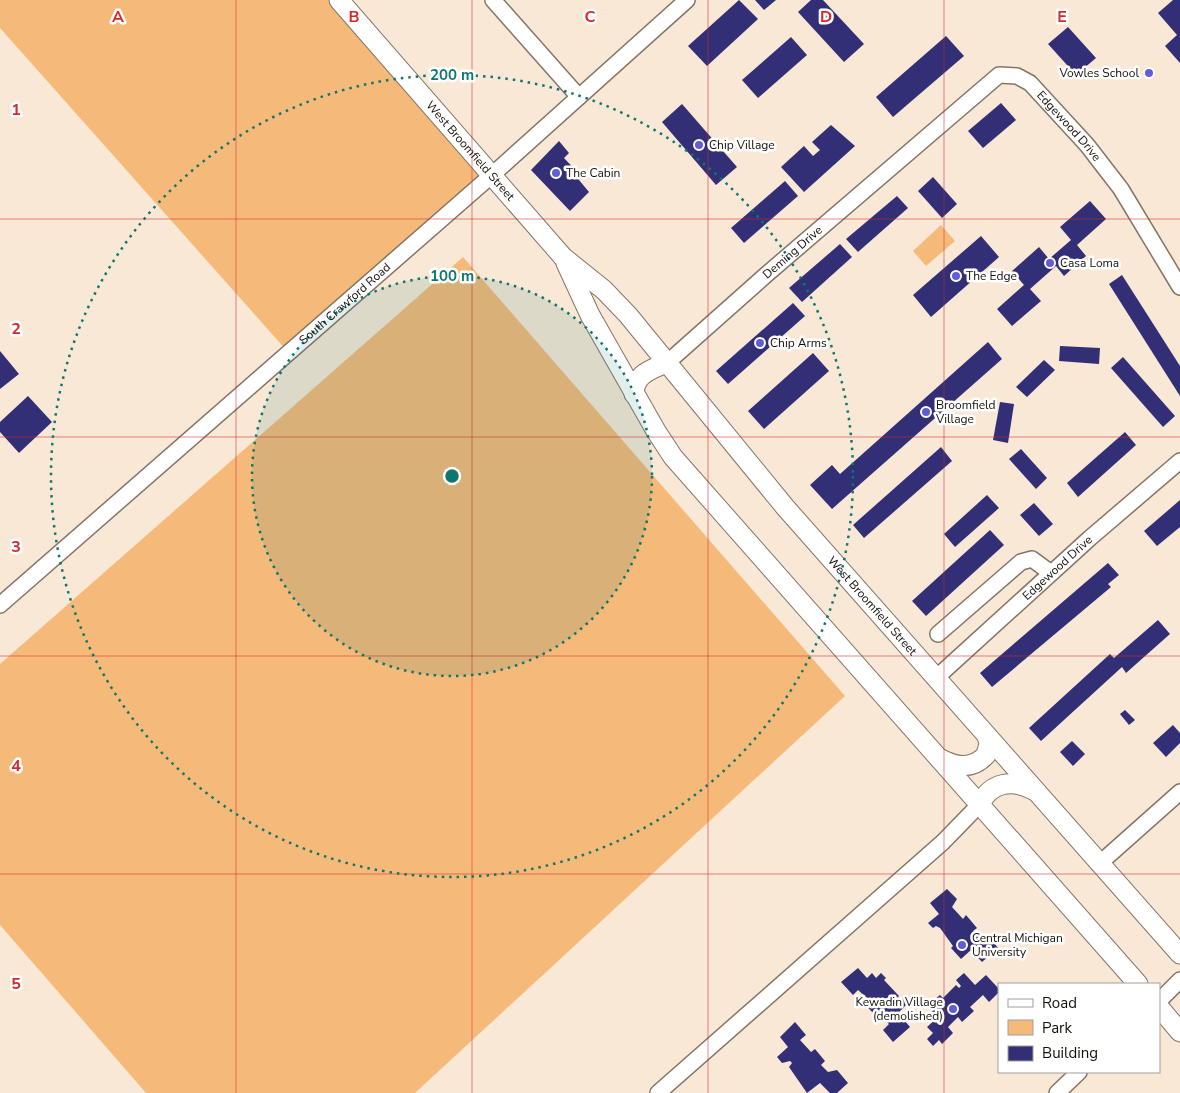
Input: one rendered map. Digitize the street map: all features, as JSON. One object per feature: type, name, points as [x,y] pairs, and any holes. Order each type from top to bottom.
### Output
[{"type":"main road","name":"West Broomfield Street","points":[[339,0],[563,257],[613,299],[668,362],[785,507],[1180,954]]},
{"type":"main road","name":"West Broomfield Street","points":[[563,257],[586,306],[634,394],[673,457],[1137,983]]},
{"type":"main road","points":[[634,394],[635,383],[641,375],[668,362]]},
{"type":"main road","points":[[938,757],[953,764],[972,765],[986,755],[989,744],[987,736]]},
{"type":"main road","points":[[980,804],[987,793],[1006,783],[1018,783],[1034,790]]},
{"type":"main road","points":[[1160,1009],[1180,1032]]},
{"type":"street","points":[[493,0],[579,97]]},
{"type":"street","name":"South Crawford Road","points":[[0,605],[492,175],[687,0]]},
{"type":"street","name":"Edgewood Drive","points":[[919,144],[999,75],[1017,76],[1030,84],[1048,102],[1110,174],[1180,287]]},
{"type":"street","name":"Deming Drive","points":[[668,362],[919,144]]},
{"type":"street","name":"Edgewood Drive","points":[[936,678],[1051,573],[1180,461]]},
{"type":"street","points":[[938,634],[1021,562],[1032,559],[1051,573]]},
{"type":"street","points":[[1099,864],[1180,792]]},
{"type":"street","points":[[658,1093],[948,848],[980,804]]},
{"type":"street","points":[[1160,1000],[1180,980]]},
{"type":"street","points":[[1057,1093],[1078,1073]]},
{"type":"green space","points":[[0,0],[334,0],[489,179],[288,352],[0,28]]},
{"type":"green space","points":[[941,225],[955,241],[926,266],[913,251]]},
{"type":"green space","points":[[463,257],[845,696],[415,1093],[146,1093],[0,925],[0,664]]},
{"type":"building","points":[[739,0],[758,19],[707,66],[688,46]]},
{"type":"building","points":[[755,0],[776,0],[764,10]]},
{"type":"building","points":[[811,0],[823,0],[864,44],[844,62],[798,12]]},
{"type":"building","points":[[1173,0],[1180,0],[1180,63],[1165,46],[1177,35],[1158,13]]},
{"type":"building","points":[[1068,27],[1096,58],[1076,75],[1048,44]]},
{"type":"building","points":[[946,36],[964,56],[893,117],[876,97]]},
{"type":"building","points":[[791,37],[807,55],[758,98],[742,80]]},
{"type":"building","points":[[1001,103],[1016,120],[983,148],[968,131]]},
{"type":"building","name":"Chip Village","points":[[682,104],[737,167],[716,185],[662,122]]},
{"type":"building","points":[[831,125],[855,146],[804,192],[781,167],[804,146],[813,156],[820,150],[812,142]]},
{"type":"building","name":"The Cabin","points":[[559,141],[569,153],[564,158],[582,177],[579,180],[589,192],[570,211],[531,170]]},
{"type":"building","points":[[933,177],[957,204],[942,218],[918,191]]},
{"type":"building","points":[[785,181],[798,196],[744,243],[731,228]]},
{"type":"building","points":[[897,196],[908,208],[858,252],[846,239]]},
{"type":"building","name":"Casa Loma","points":[[1090,201],[1106,219],[1077,245],[1086,256],[1064,276],[1056,266],[1030,289],[1041,301],[1012,326],[997,309],[1024,285],[1012,271],[1039,247],[1049,259],[1071,240],[1060,227]]},
{"type":"building","name":"The Edge","points":[[981,236],[999,257],[931,317],[913,295]]},
{"type":"building","points":[[840,244],[852,257],[802,302],[789,288]]},
{"type":"building","name":"Casa Loma","points":[[1122,275],[1180,366],[1180,396],[1109,284]]},
{"type":"building","name":"Chip Arms","points":[[793,303],[805,316],[728,384],[716,371]]},
{"type":"building","name":"Broomfield Village","points":[[988,342],[1002,359],[832,509],[810,485],[832,465],[840,474]]},
{"type":"building","points":[[1060,346],[1100,348],[1099,364],[1059,361]]},
{"type":"building","points":[[0,351],[19,374],[0,389]]},
{"type":"building","points":[[813,353],[829,371],[764,429],[748,411]]},
{"type":"building","points":[[1123,357],[1175,416],[1163,427],[1111,368]]},
{"type":"building","points":[[1044,360],[1055,370],[1027,397],[1016,387]]},
{"type":"building","points":[[28,396],[52,422],[19,453],[0,432],[0,422]]},
{"type":"building","points":[[1000,402],[1014,404],[1008,443],[993,440]]},
{"type":"building","points":[[1125,432],[1136,445],[1078,497],[1067,483]]},
{"type":"building","points":[[941,447],[952,461],[864,538],[853,525]]},
{"type":"building","points":[[1021,449],[1047,478],[1036,489],[1009,459]]},
{"type":"building","points":[[987,495],[999,508],[955,547],[944,534]]},
{"type":"building","points":[[1180,500],[1180,527],[1157,546],[1144,531]]},
{"type":"building","points":[[1034,503],[1053,524],[1039,536],[1020,515]]},
{"type":"building","points":[[990,530],[1004,545],[926,616],[912,601]]},
{"type":"building","points":[[1108,563],[1119,575],[1108,584],[1111,587],[992,687],[980,673]]},
{"type":"building","points":[[1158,620],[1170,634],[1126,673],[1122,667],[1041,741],[1029,728],[1110,654],[1114,658]]},
{"type":"building","points":[[1125,710],[1135,720],[1129,725],[1120,714]]},
{"type":"building","points":[[1173,725],[1180,733],[1180,743],[1166,757],[1153,743]]},
{"type":"building","points":[[1072,741],[1085,754],[1073,766],[1060,752]]},
{"type":"building","points":[[947,889],[957,899],[952,907],[963,919],[966,915],[977,928],[973,931],[980,939],[988,935],[998,948],[982,962],[971,950],[961,959],[951,948],[953,946],[940,928],[936,926],[933,928],[928,923],[939,914],[930,903]]},
{"type":"building","name":"Kewadin Village (demolished)","points":[[858,968],[867,978],[872,973],[876,978],[881,973],[886,978],[884,980],[899,996],[896,999],[899,1003],[903,998],[907,1004],[898,1013],[910,1027],[893,1042],[883,1030],[889,1024],[876,1011],[873,1013],[863,1002],[867,998],[858,990],[853,995],[841,982]]},
{"type":"building","name":"Kewadin Village (demolished)","points":[[964,973],[975,985],[986,975],[998,988],[998,993],[989,1002],[983,995],[970,1007],[974,1011],[962,1022],[958,1017],[948,1027],[953,1033],[942,1044],[939,1040],[933,1046],[927,1039],[933,1033],[927,1027],[938,1017],[932,1011],[938,1006],[933,1001],[940,995],[943,998],[956,985],[959,988],[961,986],[956,980]]},
{"type":"building","points":[[795,1022],[806,1035],[800,1040],[811,1052],[815,1049],[825,1061],[821,1065],[828,1072],[837,1070],[848,1083],[837,1093],[830,1093],[820,1083],[807,1093],[789,1067],[792,1063],[790,1061],[782,1063],[777,1057],[788,1047],[780,1037]]},
{"type":"place","name":"Vowles School","points":[[1149,73]]},
{"type":"place","name":"Chip Village","points":[[699,145]]},
{"type":"place","name":"The Cabin","points":[[556,173]]},
{"type":"place","name":"Casa Loma","points":[[1050,263]]},
{"type":"place","name":"The Edge","points":[[956,276]]},
{"type":"place","name":"Chip Arms","points":[[760,343]]},
{"type":"place","name":"Broomfield Village","points":[[926,412]]},
{"type":"place","name":"Central Michigan University","points":[[962,945]]},
{"type":"place","name":"Kewadin Village (demolished)","points":[[953,1009]]}]
